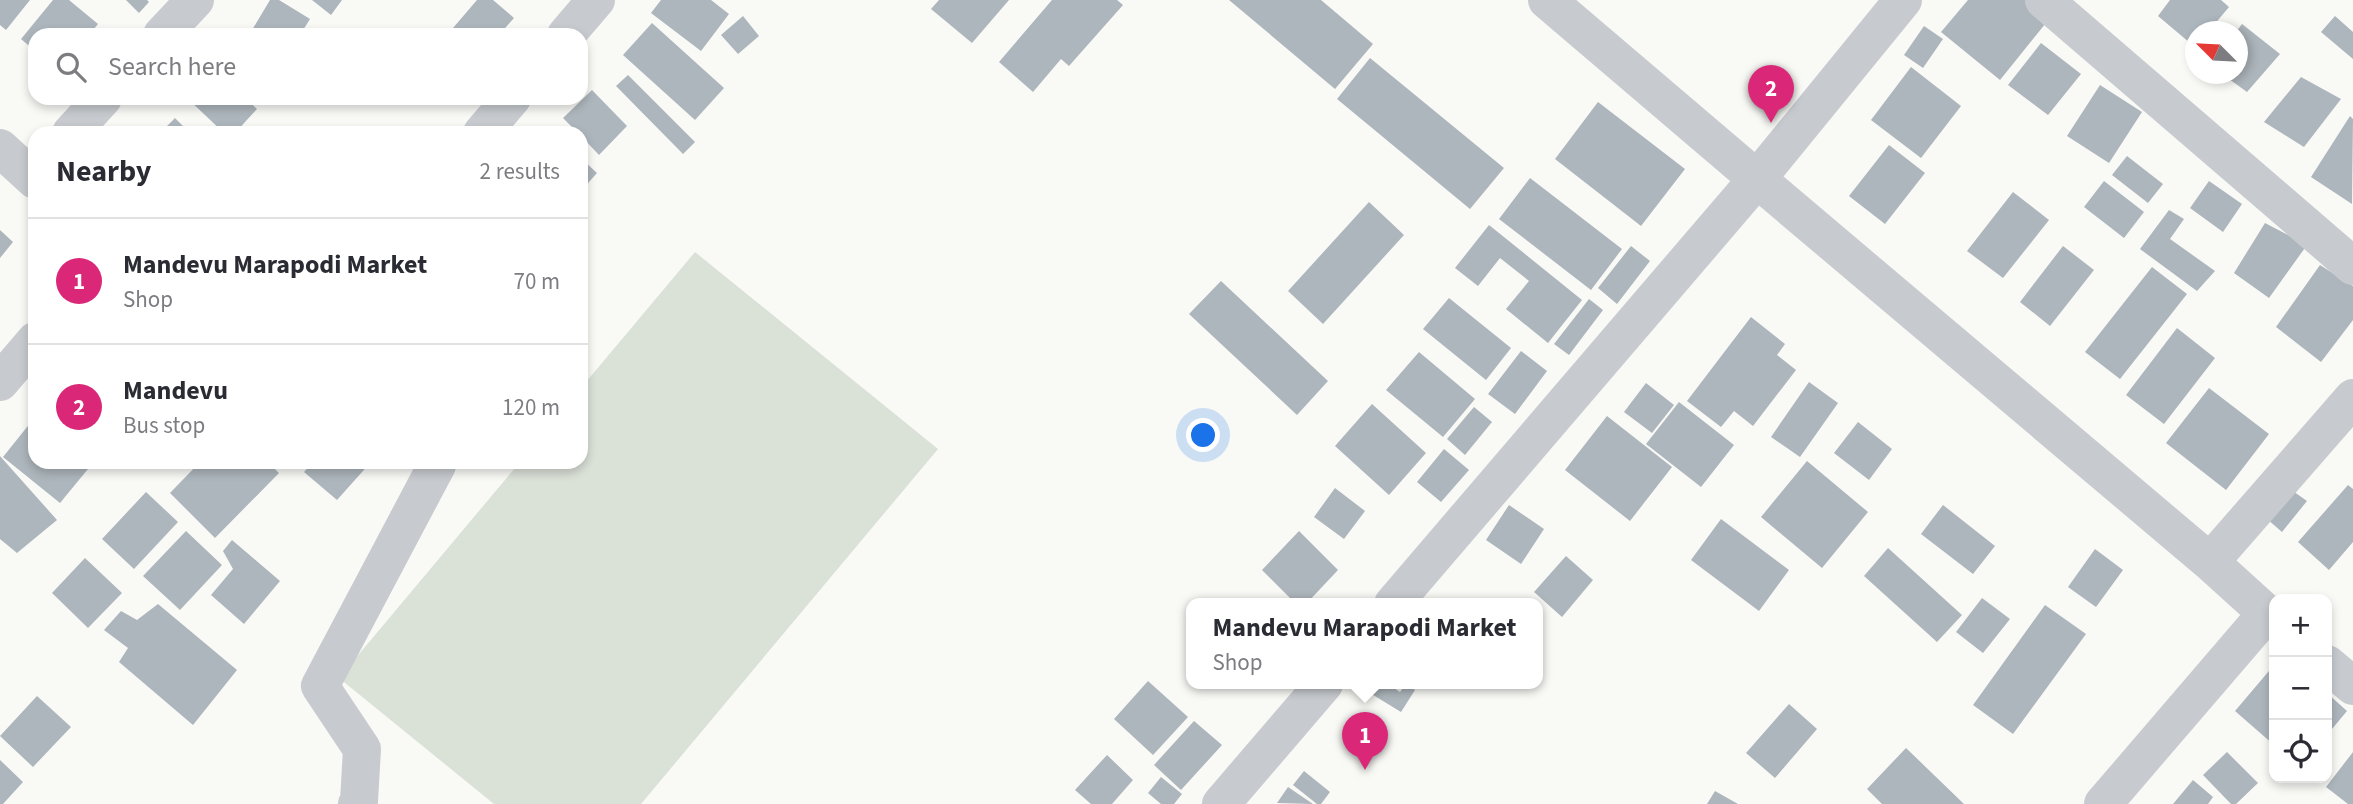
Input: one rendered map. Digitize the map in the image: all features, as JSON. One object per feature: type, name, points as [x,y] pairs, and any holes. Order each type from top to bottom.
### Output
[{"type":"street","points":[[169,28],[195,0]]},
{"type":"street","points":[[572,28],[596,0]]},
{"type":"street","points":[[1547,0],[2210,562],[2269,615]]},
{"type":"street","points":[[1398,598],[1757,179],[1903,0]]},
{"type":"street","points":[[2044,0],[2353,267]]},
{"type":"street","points":[[77,126],[97,105]]},
{"type":"street","points":[[488,126],[506,105]]},
{"type":"street","points":[[0,148],[28,172]]},
{"type":"street","points":[[0,382],[28,349]]},
{"type":"street","points":[[2210,562],[2353,398]]},
{"type":"street","points":[[357,804],[362,749],[320,686],[435,469]]},
{"type":"street","points":[[2103,804],[2269,617]]},
{"type":"street","points":[[2332,668],[2353,686]]},
{"type":"street","points":[[1221,804],[1320,689]]},
{"type":"shaded area","points":[[695,252],[938,449],[641,804],[494,804],[339,678],[514,469],[588,469],[588,380]]},
{"type":"building","points":[[0,0],[30,0],[6,30],[0,25]]},
{"type":"building","points":[[53,0],[69,0],[98,24],[95,28],[30,28]]},
{"type":"building","points":[[126,0],[147,0],[149,2],[139,13]]},
{"type":"building","points":[[270,0],[279,0],[310,19],[304,28],[253,28]]},
{"type":"building","points":[[312,0],[342,0],[331,15]]},
{"type":"building","points":[[477,0],[493,0],[514,18],[505,28],[453,28]]},
{"type":"building","points":[[661,0],[711,0],[729,14],[701,51],[651,13]]},
{"type":"building","points":[[939,0],[1009,0],[972,43],[931,9]]},
{"type":"building","points":[[1052,0],[1117,0],[1123,5],[1069,66],[1061,59],[1033,92],[999,62]]},
{"type":"building","points":[[1229,0],[1321,0],[1373,44],[1335,89]]},
{"type":"building","points":[[1968,0],[2028,0],[2050,18],[2000,80],[1941,32]]},
{"type":"building","points":[[2170,0],[2221,0],[2229,7],[2217,21],[2185,21],[2185,39],[2158,16]]},
{"type":"building","points":[[743,16],[759,36],[738,54],[721,35]]},
{"type":"building","points":[[2335,16],[2353,32],[2353,59],[2321,32]]},
{"type":"building","points":[[652,23],[724,88],[695,120],[623,55]]},
{"type":"building","points":[[1924,26],[1943,39],[1923,68],[1904,55]]},
{"type":"building","points":[[2248,29],[2280,54],[2247,92],[2236,84],[2248,84]]},
{"type":"building","points":[[28,30],[28,45],[21,39]]},
{"type":"building","points":[[2041,43],[2081,74],[2048,115],[2008,85]]},
{"type":"building","points":[[1370,58],[1504,168],[1470,209],[1337,99]]},
{"type":"building","points":[[1911,67],[1961,106],[1921,158],[1871,120]]},
{"type":"building","points":[[628,75],[695,142],[683,154],[616,86]]},
{"type":"building","points":[[2301,77],[2341,99],[2304,147],[2264,122]]},
{"type":"building","points":[[2100,85],[2142,112],[2109,163],[2067,136]]},
{"type":"building","points":[[592,90],[627,126],[599,155],[588,143],[588,126],[571,126],[563,118],[576,105],[588,105],[588,94]]},
{"type":"building","points":[[1598,102],[1685,169],[1641,226],[1555,159]]},
{"type":"building","points":[[194,105],[253,105],[257,109],[241,126],[217,126]]},
{"type":"building","points":[[2350,116],[2353,119],[2352,204],[2311,177]]},
{"type":"building","points":[[175,118],[183,126],[167,126]]},
{"type":"building","points":[[1889,145],[1925,173],[1885,224],[1849,196]]},
{"type":"building","points":[[2127,156],[2163,184],[2148,203],[2112,175]]},
{"type":"building","points":[[588,165],[597,173],[588,183]]},
{"type":"building","points":[[1530,178],[1622,249],[1591,290],[1499,219]]},
{"type":"building","points":[[2104,181],[2144,212],[2124,238],[2084,207]]},
{"type":"building","points":[[2209,181],[2242,204],[2223,232],[2190,208]]},
{"type":"building","points":[[2013,192],[2049,220],[2003,278],[1967,251]]},
{"type":"building","points":[[1369,202],[1404,235],[1323,324],[1288,291]]},
{"type":"building","points":[[2169,210],[2184,219],[2170,239],[2215,271],[2197,291],[2140,249]]},
{"type":"building","points":[[2265,223],[2307,245],[2269,298],[2234,273]]},
{"type":"building","points":[[1489,225],[1582,300],[1548,343],[1506,309],[1529,281],[1500,258],[1478,286],[1455,268]]},
{"type":"building","points":[[0,230],[13,242],[0,258]]},
{"type":"building","points":[[1631,246],[1650,261],[1617,304],[1598,288]]},
{"type":"building","points":[[2063,246],[2094,270],[2050,326],[2020,302]]},
{"type":"building","points":[[2320,265],[2353,286],[2353,320],[2321,362],[2276,327]]},
{"type":"building","points":[[2152,267],[2187,294],[2120,379],[2085,352]]},
{"type":"building","points":[[1221,281],[1328,381],[1297,415],[1189,314]]},
{"type":"building","points":[[1449,298],[1511,348],[1486,380],[1423,329]]},
{"type":"building","points":[[1589,299],[1603,310],[1569,355],[1554,344]]},
{"type":"building","points":[[1751,317],[1785,344],[1777,355],[1796,370],[1753,426],[1734,411],[1721,427],[1687,401]]},
{"type":"building","points":[[2177,328],[2215,358],[2164,424],[2126,395]]},
{"type":"building","points":[[1521,351],[1547,371],[1515,414],[1488,394]]},
{"type":"building","points":[[1419,352],[1475,399],[1443,437],[1386,390]]},
{"type":"building","points":[[1809,382],[1838,403],[1800,457],[1771,437]]},
{"type":"building","points":[[1646,383],[1674,405],[1652,433],[1624,412]]},
{"type":"building","points":[[2209,388],[2269,434],[2226,490],[2166,443]]},
{"type":"building","points":[[1679,402],[1734,445],[1701,487],[1646,444]]},
{"type":"building","points":[[1372,404],[1426,453],[1389,495],[1335,446]]},
{"type":"building","points":[[1474,407],[1492,422],[1465,455],[1447,439]]},
{"type":"building","points":[[1607,416],[1672,467],[1630,521],[1565,470]]},
{"type":"building","points":[[1858,422],[1892,449],[1869,480],[1834,453]]},
{"type":"building","points":[[28,426],[28,469],[88,469],[60,503],[3,457]]},
{"type":"building","points":[[1444,449],[1469,470],[1441,502],[1417,482]]},
{"type":"building","points":[[0,456],[57,520],[17,553],[0,539]]},
{"type":"building","points":[[1807,461],[1868,512],[1822,568],[1761,517]]},
{"type":"building","points":[[193,469],[275,469],[279,473],[215,538],[170,493]]},
{"type":"building","points":[[307,469],[365,469],[337,500],[304,472]]},
{"type":"building","points":[[2348,485],[2353,489],[2353,542],[2329,570],[2298,542]]},
{"type":"building","points":[[1335,488],[1365,511],[1344,539],[1314,517]]},
{"type":"building","points":[[2290,489],[2307,501],[2282,532],[2267,519]]},
{"type":"building","points":[[146,492],[178,522],[134,569],[102,539]]},
{"type":"building","points":[[1509,505],[1544,529],[1521,564],[1486,540]]},
{"type":"building","points":[[1943,505],[1995,546],[1973,574],[1921,534]]},
{"type":"building","points":[[1721,519],[1789,570],[1759,611],[1691,560]]},
{"type":"building","points":[[186,531],[222,565],[180,610],[143,576]]},
{"type":"building","points":[[1299,531],[1338,570],[1312,598],[1290,598],[1262,570]]},
{"type":"building","points":[[232,540],[280,581],[244,624],[211,595],[233,569],[223,551]]},
{"type":"building","points":[[1888,548],[1962,615],[1937,642],[1864,576]]},
{"type":"building","points":[[2095,549],[2123,570],[2096,607],[2068,587]]},
{"type":"building","points":[[1566,556],[1593,580],[1562,617],[1534,592]]},
{"type":"building","points":[[85,558],[122,593],[88,628],[52,593]]},
{"type":"building","points":[[1982,598],[2010,619],[1983,653],[1956,632]]},
{"type":"building","points":[[158,604],[237,670],[193,725],[119,662],[128,648],[104,630],[121,611],[137,620]]},
{"type":"building","points":[[2045,605],[2086,634],[2013,734],[1973,705]]},
{"type":"building","points":[[2269,671],[2269,741],[2235,711]]},
{"type":"building","points":[[1148,681],[1188,717],[1153,755],[1114,719]]},
{"type":"building","points":[[1396,689],[1400,692],[1402,689],[1415,690],[1401,712],[1365,690]]},
{"type":"building","points":[[37,696],[71,727],[33,767],[0,736]]},
{"type":"building","points":[[2332,698],[2347,711],[2332,729]]},
{"type":"building","points":[[1789,704],[1817,729],[1775,778],[1746,753]]},
{"type":"building","points":[[1194,721],[1222,745],[1181,790],[1154,765]]},
{"type":"building","points":[[1906,748],[1964,804],[1882,804],[1867,789]]},
{"type":"building","points":[[2227,752],[2258,783],[2236,804],[2231,804],[2203,775]]},
{"type":"building","points":[[2353,752],[2353,804],[2348,804],[2326,787],[2332,783],[2332,779]]},
{"type":"building","points":[[1107,755],[1133,780],[1112,804],[1091,804],[1075,790]]},
{"type":"building","points":[[0,760],[23,782],[3,804],[0,804]]},
{"type":"building","points":[[1304,771],[1330,792],[1321,804],[1317,804],[1293,785]]},
{"type":"building","points":[[1161,777],[1182,794],[1174,804],[1161,804],[1148,793]]},
{"type":"building","points":[[2193,780],[2213,797],[2208,804],[2173,804]]},
{"type":"building","points":[[1288,787],[1313,804],[1277,803]]},
{"type":"building","points":[[1715,791],[1738,804],[1707,804]]},
{"type":"place","name":"Mandevu","points":[[1771,123]]},
{"type":"place","name":"Mandevu Marapodi Market","points":[[1365,770]]}]
